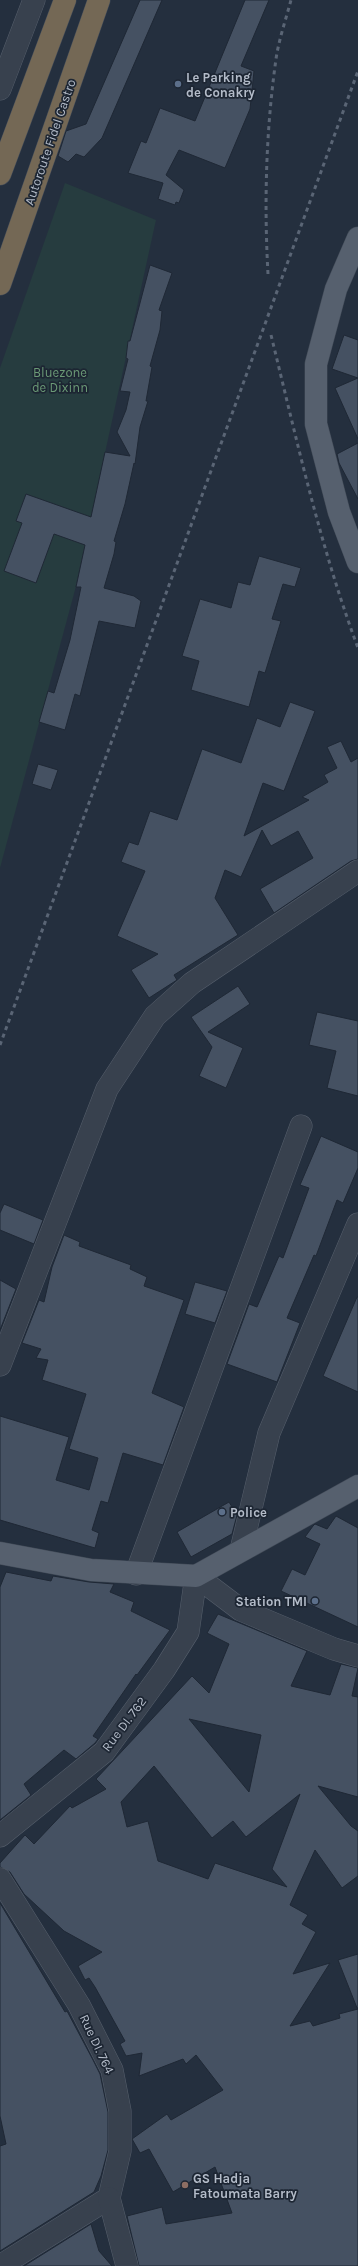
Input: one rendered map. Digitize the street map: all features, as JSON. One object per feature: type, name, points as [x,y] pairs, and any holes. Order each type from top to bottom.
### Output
[{"type":"highway","points":[[0,174],[65,0]]},
{"type":"highway","name":"Autoroute Fidel Castro","points":[[0,284],[99,0]]},
{"type":"main road","points":[[358,238],[336,289],[316,364],[316,424],[339,512],[358,562]]},
{"type":"main road","points":[[0,1553],[91,1570],[136,1574],[196,1576],[358,1486]]},
{"type":"street","points":[[0,89],[34,0]]},
{"type":"street","points":[[0,1365],[107,1089],[155,1016],[192,983],[358,871]]},
{"type":"street","points":[[136,1574],[301,1126]]},
{"type":"street","points":[[241,1550],[269,1433],[358,1224]]},
{"type":"street","points":[[196,1576],[241,1610],[334,1649],[358,1656]]},
{"type":"street","name":"Rue DI. 762","points":[[0,1836],[104,1752],[164,1670],[188,1632],[196,1576]]},
{"type":"street","name":"Rue DI. 764","points":[[0,1879],[79,2005],[112,2070],[120,2111],[120,2151],[109,2198]]},
{"type":"street","points":[[0,2266],[109,2198],[127,2266]]},
{"type":"green space","name":"Bluezone de Dixinn","points":[[65,183],[156,220],[75,590],[0,868],[0,368]]},
{"type":"building","points":[[140,0],[162,0],[102,138],[84,157],[76,154],[68,162],[58,156],[66,131],[86,124]]},
{"type":"building","points":[[245,0],[269,0],[241,66],[254,71],[250,109],[225,168],[179,150],[166,175],[184,190],[179,203],[176,202],[175,205],[158,199],[163,183],[128,173],[141,141],[146,143],[160,108],[195,121]]},
{"type":"building","points":[[150,265],[172,273],[159,310],[162,311],[160,330],[150,366],[152,367],[146,401],[148,401],[140,427],[135,464],[134,463],[125,504],[114,541],[116,542],[114,554],[104,588],[134,596],[141,601],[135,628],[99,621],[80,696],[75,694],[65,730],[39,722],[48,691],[54,693],[70,640],[81,587],[76,587],[85,545],[54,534],[36,583],[4,571],[22,523],[16,521],[26,494],[91,517],[105,452],[130,456],[117,432],[126,410],[130,392],[120,391],[128,359],[126,358],[128,341],[130,341]]},
{"type":"building","points":[[344,335],[358,340],[358,378],[332,369]]},
{"type":"building","points":[[358,378],[358,439],[335,388]]},
{"type":"building","points":[[358,443],[358,499],[339,463],[337,454]]},
{"type":"building","points":[[259,556],[301,568],[295,587],[283,584],[272,619],[281,621],[265,673],[259,671],[249,707],[191,690],[199,661],[182,656],[200,599],[231,608],[238,582],[250,585]]},
{"type":"building","points":[[290,702],[315,711],[284,791],[263,783],[244,836],[309,800],[302,797],[328,782],[324,775],[337,768],[327,747],[341,741],[351,762],[358,758],[358,859],[351,861],[274,913],[260,889],[313,858],[298,831],[271,846],[262,830],[241,877],[225,870],[215,898],[238,935],[174,975],[177,980],[149,998],[131,970],[158,954],[117,936],[145,871],[121,862],[129,842],[138,845],[150,811],[177,820],[202,749],[241,763],[257,718],[280,727]]},
{"type":"building","points":[[38,764],[58,770],[51,790],[32,784]]},
{"type":"building","points":[[238,986],[250,1004],[208,1032],[243,1048],[226,1088],[199,1076],[212,1047],[191,1017]]},
{"type":"building","points":[[317,1012],[358,1021],[358,1096],[327,1088],[336,1051],[309,1045]]},
{"type":"building","points":[[321,1136],[358,1152],[358,1168],[343,1203],[337,1200],[316,1256],[314,1255],[287,1318],[300,1323],[277,1382],[227,1364],[249,1304],[257,1307],[279,1256],[283,1258],[309,1188],[300,1185]]},
{"type":"building","points":[[4,1204],[43,1220],[34,1244],[0,1230],[0,1213]]},
{"type":"building","points":[[64,1235],[80,1242],[79,1246],[131,1265],[130,1269],[147,1277],[144,1286],[184,1300],[152,1393],[184,1407],[163,1465],[123,1453],[108,1503],[101,1501],[92,1530],[99,1533],[95,1548],[0,1520],[0,1416],[69,1437],[56,1480],[89,1490],[98,1458],[69,1449],[86,1394],[42,1380],[48,1360],[36,1358],[41,1349],[22,1343],[39,1300],[44,1302],[52,1267]]},
{"type":"building","points":[[0,1280],[16,1289],[0,1330]]},
{"type":"building","points":[[195,1282],[227,1291],[215,1323],[185,1314]]},
{"type":"building","points":[[358,1297],[358,1392],[323,1376]]},
{"type":"building","points":[[229,1502],[237,1515],[232,1534],[191,1557],[177,1532]]},
{"type":"building","points":[[336,1516],[358,1528],[358,1627],[281,1591],[292,1569],[305,1575],[320,1544],[305,1537],[313,1526],[315,1524],[327,1529]]},
{"type":"building","points":[[6,1572],[51,1581],[53,1576],[89,1582],[114,1584],[110,1592],[134,1602],[131,1611],[170,1630],[137,1675],[136,1674],[93,1736],[98,1739],[95,1743],[76,1759],[64,1750],[24,1784],[31,1795],[0,1820],[0,1587]]},
{"type":"building","points":[[218,1614],[307,1651],[291,1686],[330,1695],[341,1664],[358,1668],[352,1696],[358,1697],[358,1797],[318,1786],[351,1826],[358,1831],[358,1876],[342,1888],[315,1850],[290,1905],[308,1915],[302,1924],[316,1932],[293,1974],[330,1963],[290,2026],[310,2021],[313,2026],[340,2018],[339,2014],[358,2009],[358,2266],[139,2266],[127,2216],[162,2207],[166,2224],[232,2213],[215,2167],[173,2192],[149,2149],[140,2153],[132,2139],[167,2114],[171,2120],[223,2090],[196,2055],[186,2064],[183,2059],[139,2076],[142,2053],[126,2056],[120,2044],[125,2041],[95,1987],[89,1978],[85,1980],[78,1966],[102,1952],[64,1931],[24,1894],[10,1872],[0,1867],[0,1863],[25,1835],[34,1844],[70,1806],[72,1808],[106,1789],[96,1779],[192,1676],[209,1693],[229,1644],[207,1633]],"holes":[[[189,1719],[261,1735],[249,1792]],[[154,1766],[212,1838],[233,1821],[246,1837],[300,1794],[272,1869],[287,1887],[215,1863],[208,1879],[158,1861],[148,1821],[127,1827],[121,1802]]]},
{"type":"building","points":[[0,1903],[65,2012],[67,2011],[100,2074],[108,2112],[108,2150],[101,2176],[94,2192],[0,2251],[0,2146],[6,2144],[0,2116]]},
{"type":"building","points":[[358,1954],[358,2008],[357,2008],[338,1960]]},
{"type":"building","points":[[91,2224],[99,2251],[112,2266],[24,2266]]},
{"type":"railway","points":[[268,274],[266,193],[270,112],[277,52],[291,0]]},
{"type":"railway","points":[[0,1045],[358,71]]},
{"type":"railway","points":[[271,335],[321,532],[344,610],[358,648]]},
{"type":"place","name":"Le Parking de Conakry","points":[[178,84]]},
{"type":"place","name":"Police","points":[[222,1512]]},
{"type":"place","name":"Station TMI","points":[[315,1601]]},
{"type":"place","name":"GS Hadja Fatoumata Barry","points":[[185,2185]]}]
